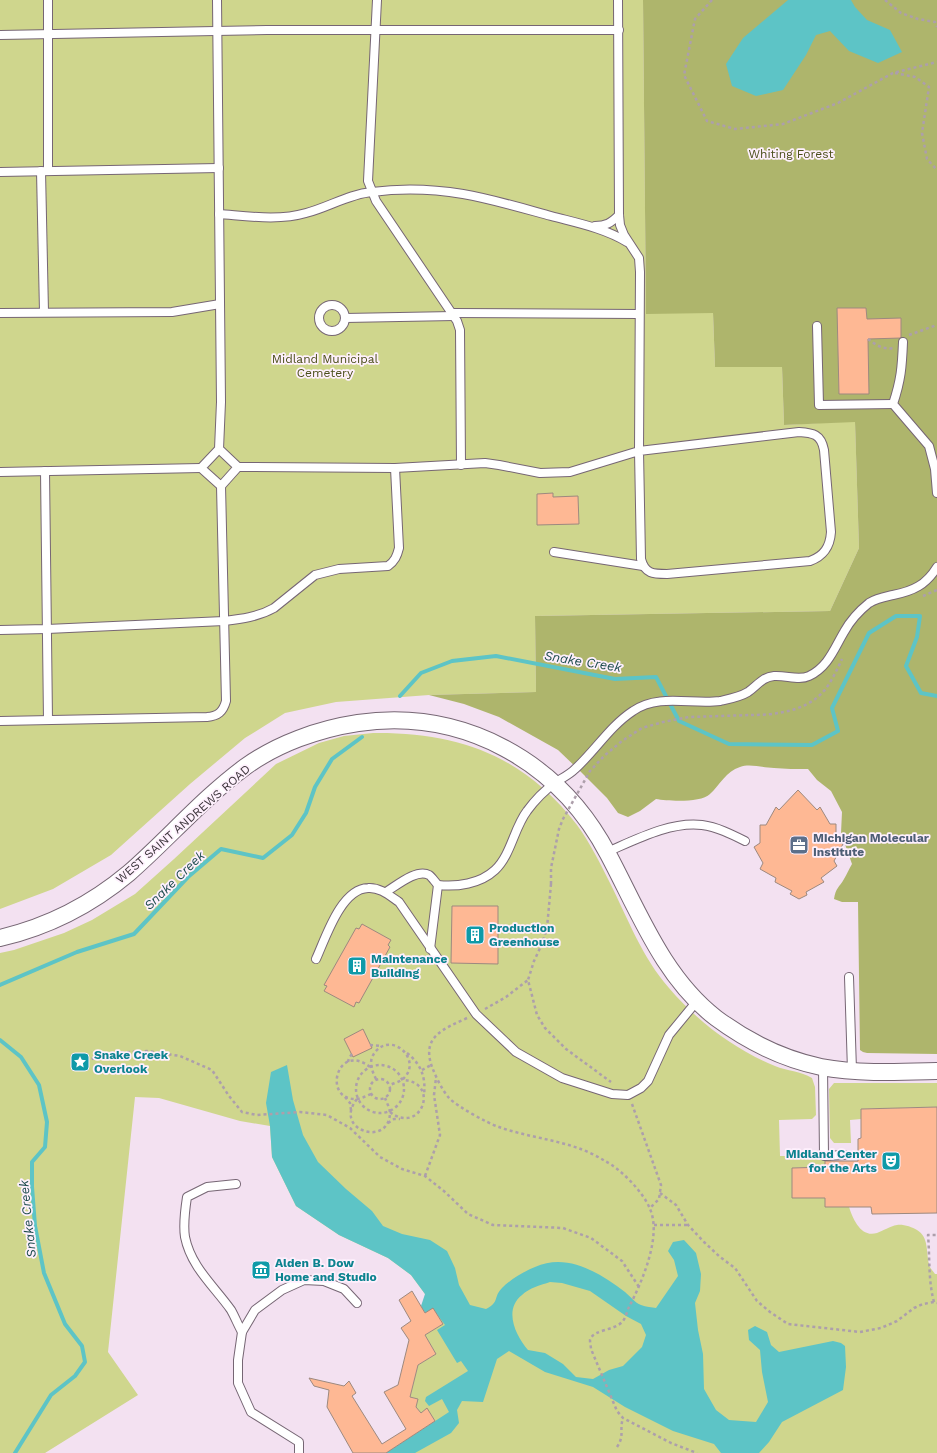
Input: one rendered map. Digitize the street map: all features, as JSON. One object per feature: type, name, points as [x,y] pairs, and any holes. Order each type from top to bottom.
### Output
[{"type":"street","name":"WEST SAINT ANDREWS ROAD","points":[[0,938],[49,922],[81,906],[104,892],[128,874],[246,766],[267,753],[296,739],[333,728],[383,720],[411,721],[442,725],[490,741],[514,754],[555,783],[590,823],[607,852],[650,937],[664,960],[680,982],[697,1001],[717,1018],[762,1046],[788,1058],[823,1067],[890,1072],[937,1072]]},
{"type":"lane","points":[[44,312],[44,171],[48,0]]},
{"type":"lane","points":[[201,468],[219,449],[221,402],[217,0]]},
{"type":"lane","points":[[377,0],[374,29],[368,181],[376,201],[453,315],[460,330],[461,465]]},
{"type":"lane","points":[[219,449],[238,467],[395,468],[485,463],[499,464],[540,473],[570,472],[639,451],[799,432],[809,433],[818,436],[822,441],[823,446],[831,532],[830,540],[824,553],[818,558],[810,561],[655,574],[647,571],[643,566],[641,559],[639,451],[639,258],[622,230],[619,215],[618,0]]},
{"type":"lane","points":[[0,34],[374,29],[619,30]]},
{"type":"lane","points":[[0,172],[219,168]]},
{"type":"lane","points":[[219,214],[250,217],[294,215],[317,210],[361,193],[420,190],[463,194],[590,226],[615,234],[630,244]]},
{"type":"lane","points":[[590,226],[604,226],[611,223],[619,215]]},
{"type":"lane","points":[[0,313],[172,312],[220,304]]},
{"type":"lane","points":[[345,318],[453,315],[639,314]]},
{"type":"lane","points":[[817,326],[819,405],[893,404]]},
{"type":"lane","points":[[893,404],[900,384],[902,342]]},
{"type":"lane","points":[[893,404],[929,446],[935,469],[937,493]]},
{"type":"lane","points":[[0,721],[215,717],[220,713],[226,701],[221,486],[238,467]]},
{"type":"lane","points":[[0,472],[201,468],[221,486]]},
{"type":"lane","points":[[0,630],[224,621],[246,618],[267,612],[274,608],[314,575],[339,569],[380,568],[388,566],[398,555],[399,548],[395,468]]},
{"type":"lane","points":[[45,471],[48,720]]},
{"type":"lane","points":[[554,552],[643,566]]},
{"type":"lane","points":[[386,892],[408,878],[420,873],[429,875],[438,885],[449,886],[476,882],[495,870],[506,854],[525,812],[539,796],[555,783],[573,772],[621,720],[634,710],[651,702],[719,701],[732,699],[747,693],[765,678],[774,676],[807,677],[823,667],[832,655],[844,631],[858,612],[878,598],[904,592],[923,585],[937,568]]},
{"type":"lane","points":[[607,852],[650,834],[679,825],[701,824],[717,828],[745,841]]},
{"type":"lane","points":[[430,948],[438,885]]},
{"type":"lane","points":[[316,959],[341,906],[353,892],[369,888],[386,892],[399,902],[476,1014],[516,1052],[562,1078],[612,1094],[628,1095],[641,1088],[648,1081],[668,1035],[697,1001]]},
{"type":"lane","points":[[849,977],[852,1070]]},
{"type":"lane","points":[[823,1067],[824,1156],[844,1155]]},
{"type":"lane","points":[[236,1184],[207,1187],[187,1197],[185,1236],[190,1255],[204,1278],[231,1311],[242,1332]]},
{"type":"lane","points":[[299,1453],[298,1442],[251,1412],[238,1383],[238,1360],[242,1332],[255,1310],[282,1290],[304,1280],[324,1281],[344,1289],[357,1303]]},
{"type":"path","points":[[712,0],[695,18],[684,75],[707,121],[735,130],[783,124],[838,103],[893,73],[937,62]]},
{"type":"path","points":[[885,0],[901,13],[918,19],[935,22],[937,27]]},
{"type":"path","points":[[893,73],[915,77],[929,87],[922,133],[927,159],[937,170]]},
{"type":"path","points":[[650,1208],[659,1199],[661,1185],[660,1179],[628,1095],[566,1049],[545,1028],[537,1015],[528,980],[547,928],[551,868],[559,829],[590,771],[604,756],[622,741],[642,728],[689,717],[751,715]]},
{"type":"path","points":[[528,980],[506,997],[476,1014],[440,1030],[431,1042],[428,1057],[436,1077],[450,1098],[474,1115],[498,1127],[578,1148],[607,1162],[631,1181],[650,1208],[654,1225],[650,1251],[639,1287],[622,1321],[615,1327],[595,1333],[590,1340],[591,1349],[617,1411],[623,1418],[671,1443],[697,1453]]},
{"type":"path","points":[[352,1054],[348,1062],[340,1069],[337,1075],[336,1083],[339,1090],[350,1103],[354,1124],[359,1129],[365,1132],[373,1133],[380,1130],[394,1119],[409,1118],[416,1115],[421,1110],[424,1103],[424,1078],[422,1070],[415,1059],[399,1047],[392,1045],[382,1047],[370,1045]]},
{"type":"path","points":[[376,1079],[371,1067],[371,1060],[374,1054],[382,1047]]},
{"type":"path","points":[[80,1062],[114,1053],[147,1050],[180,1056],[212,1070],[229,1096],[242,1112],[257,1115],[300,1112],[327,1115],[350,1128],[380,1157],[402,1169],[425,1176],[445,1192],[468,1214],[493,1225],[563,1228],[591,1238],[622,1261],[639,1287]]},
{"type":"path","points":[[390,1085],[402,1080],[408,1074],[410,1066],[409,1058],[405,1052]]},
{"type":"path","points":[[348,1062],[358,1060],[371,1067]]},
{"type":"path","points":[[376,1065],[386,1065],[393,1068],[399,1073],[402,1080],[404,1086],[404,1097],[398,1106],[390,1112],[380,1114],[370,1112],[361,1105],[356,1096],[356,1086],[359,1076],[366,1069],[376,1065]]},
{"type":"path","points":[[422,1070],[431,1065]]},
{"type":"path","points":[[425,1176],[440,1135],[434,1095],[436,1077]]},
{"type":"path","points":[[376,1079],[385,1080],[390,1085],[390,1093],[385,1098],[377,1099],[369,1090],[370,1085],[376,1079]]},
{"type":"path","points":[[402,1080],[410,1080],[416,1083],[424,1096]]},
{"type":"path","points":[[344,1095],[350,1098],[358,1099],[371,1094]]},
{"type":"path","points":[[385,1098],[390,1112],[387,1123]]},
{"type":"path","points":[[351,1110],[358,1099]]},
{"type":"path","points":[[390,1112],[402,1118]]},
{"type":"path","points":[[660,1193],[676,1205],[688,1225],[714,1252],[735,1268],[757,1301],[788,1324],[860,1332],[881,1328],[897,1321],[914,1308],[923,1304],[936,1302],[930,1288],[928,1235],[937,1235]]},
{"type":"path","points":[[654,1225],[688,1225]]},
{"type":"path","points":[[617,1447],[622,1437],[621,1430],[623,1418]]},
{"type":"green space","name":"Midland Municipal Cemetery","points":[[0,0],[643,0],[646,313],[713,313],[715,367],[782,367],[784,425],[855,421],[859,548],[830,611],[535,616],[536,692],[429,695],[336,702],[285,713],[245,738],[190,784],[111,855],[53,889],[0,909]]},
{"type":"green space","name":"Whiting Forest","points":[[643,0],[937,0],[937,1054],[867,1053],[860,1050],[858,902],[842,902],[834,899],[837,890],[852,864],[841,833],[842,812],[831,791],[817,780],[808,769],[782,769],[744,766],[731,772],[706,797],[684,801],[656,799],[640,811],[628,817],[618,813],[607,798],[558,750],[499,717],[464,704],[429,695],[536,692],[535,616],[830,611],[859,548],[855,422],[784,425],[782,367],[715,367],[713,313],[646,314]]},
{"type":"green space","points":[[373,733],[434,737],[461,743],[512,765],[535,781],[557,801],[582,832],[591,846],[643,951],[659,976],[680,1000],[704,1023],[731,1043],[775,1066],[812,1078],[815,1087],[816,1115],[812,1119],[779,1120],[780,1156],[831,1156],[831,1161],[825,1161],[825,1167],[792,1168],[792,1198],[825,1198],[826,1207],[849,1207],[855,1222],[866,1233],[877,1233],[892,1226],[902,1225],[915,1229],[924,1237],[930,1268],[935,1274],[937,1274],[937,1453],[386,1453],[435,1421],[427,1409],[421,1413],[416,1407],[418,1399],[410,1397],[418,1365],[436,1354],[425,1335],[443,1324],[425,1294],[411,1275],[388,1258],[339,1235],[296,1206],[272,1157],[270,1126],[240,1121],[159,1098],[135,1097],[108,1352],[138,1395],[45,1453],[0,1453],[0,953],[14,950],[64,933],[92,920],[135,894],[276,764],[319,743],[344,736]]},
{"type":"green space","points":[[834,1083],[937,1083],[937,1107],[861,1109],[861,1119],[850,1120],[851,1143],[834,1143],[830,1138],[829,1089]]},
{"type":"water","points":[[788,0],[851,0],[855,7],[867,20],[890,30],[902,52],[878,63],[849,51],[830,31],[816,35],[806,55],[783,90],[756,96],[732,86],[726,64],[743,38]]},
{"type":"water","points":[[287,1065],[293,1100],[303,1135],[318,1162],[372,1211],[383,1226],[402,1234],[430,1240],[447,1251],[455,1268],[459,1285],[470,1305],[486,1309],[495,1302],[499,1291],[517,1276],[547,1263],[559,1262],[571,1263],[594,1272],[625,1292],[639,1304],[656,1308],[678,1276],[674,1260],[668,1251],[673,1242],[684,1240],[696,1253],[701,1274],[700,1291],[695,1303],[698,1330],[703,1354],[704,1389],[716,1410],[729,1420],[756,1422],[768,1402],[762,1372],[760,1350],[749,1340],[748,1330],[755,1326],[767,1332],[771,1345],[779,1352],[833,1341],[841,1343],[845,1346],[846,1367],[843,1390],[782,1422],[769,1442],[759,1453],[721,1453],[714,1444],[673,1431],[625,1407],[593,1387],[545,1372],[509,1351],[497,1359],[483,1402],[462,1401],[457,1410],[459,1423],[451,1433],[415,1453],[386,1453],[449,1412],[442,1399],[429,1406],[425,1401],[426,1397],[468,1371],[461,1361],[457,1363],[437,1330],[445,1325],[433,1309],[425,1313],[421,1306],[425,1294],[411,1275],[388,1258],[339,1235],[296,1206],[272,1157],[270,1126],[266,1103],[271,1072]],"holes":[[[550,1282],[562,1283],[590,1291],[626,1316],[641,1324],[646,1335],[642,1347],[623,1366],[609,1370],[593,1379],[576,1377],[563,1364],[545,1353],[528,1350],[519,1338],[513,1323],[512,1315],[516,1301],[528,1290],[535,1287]]]},
{"type":"building","points":[[837,308],[866,308],[867,319],[901,318],[901,338],[868,339],[869,394],[839,394]]},
{"type":"building","points":[[553,493],[553,497],[578,496],[579,524],[537,525],[537,494]]},
{"type":"building","name":"Michigan Molecular Institute","points":[[798,790],[817,810],[820,807],[830,824],[836,824],[836,841],[843,844],[834,861],[837,866],[821,878],[824,882],[806,892],[807,895],[799,899],[790,894],[792,891],[775,882],[776,878],[760,869],[763,863],[754,847],[760,843],[760,825],[766,825],[776,807],[779,810]]},
{"type":"building","name":"Production Greenhouse","points":[[452,906],[498,906],[498,964],[451,963]]},
{"type":"building","name":"Maintenance Building","points":[[362,924],[391,940],[388,945],[390,947],[359,1003],[356,1002],[354,1007],[324,991],[327,986],[324,985],[356,928],[359,929]]},
{"type":"building","points":[[363,1029],[372,1048],[353,1057],[344,1039]]},
{"type":"building","name":"Midland Center for the Arts","points":[[937,1107],[937,1213],[872,1214],[871,1207],[825,1207],[825,1198],[792,1198],[792,1168],[825,1167],[825,1161],[858,1161],[858,1139],[861,1138],[861,1109]]},
{"type":"building","name":"Alden B. Dow Home and Studio","points":[[412,1291],[425,1313],[433,1308],[443,1324],[425,1335],[436,1354],[418,1365],[410,1397],[418,1399],[416,1407],[421,1413],[427,1408],[435,1421],[386,1453],[353,1453],[327,1407],[329,1390],[314,1386],[309,1378],[344,1386],[349,1381],[356,1393],[352,1396],[382,1444],[406,1429],[384,1392],[398,1385],[409,1340],[401,1328],[411,1321],[399,1300]]},
{"type":"waterway","name":"Snake Creek","points":[[400,696],[421,673],[452,661],[496,656],[615,679],[656,677],[679,721],[729,744],[812,745],[838,731],[832,708],[869,633],[896,616],[920,616],[917,637],[906,666],[921,693],[937,696]]},
{"type":"waterway","name":"Snake Creek","points":[[0,985],[77,952],[134,934],[188,877],[221,849],[263,858],[292,835],[306,813],[315,787],[332,759],[362,737]]},
{"type":"waterway","name":"Snake Creek","points":[[0,1040],[21,1057],[39,1085],[47,1122],[45,1147],[32,1162],[35,1226],[44,1273],[65,1324],[82,1346],[85,1362],[75,1376],[51,1395],[15,1453]]},
{"type":"place","name":"Michigan Molecular Institute","points":[[799,845]]},
{"type":"place","name":"Production Greenhouse","points":[[475,935]]},
{"type":"place","name":"Maintenance Building","points":[[357,966]]},
{"type":"place","name":"Snake Creek Overlook","points":[[80,1062]]},
{"type":"place","name":"Midland Center for the Arts","points":[[891,1161]]},
{"type":"place","name":"Alden B. Dow Home and Studio","points":[[261,1270]]}]
